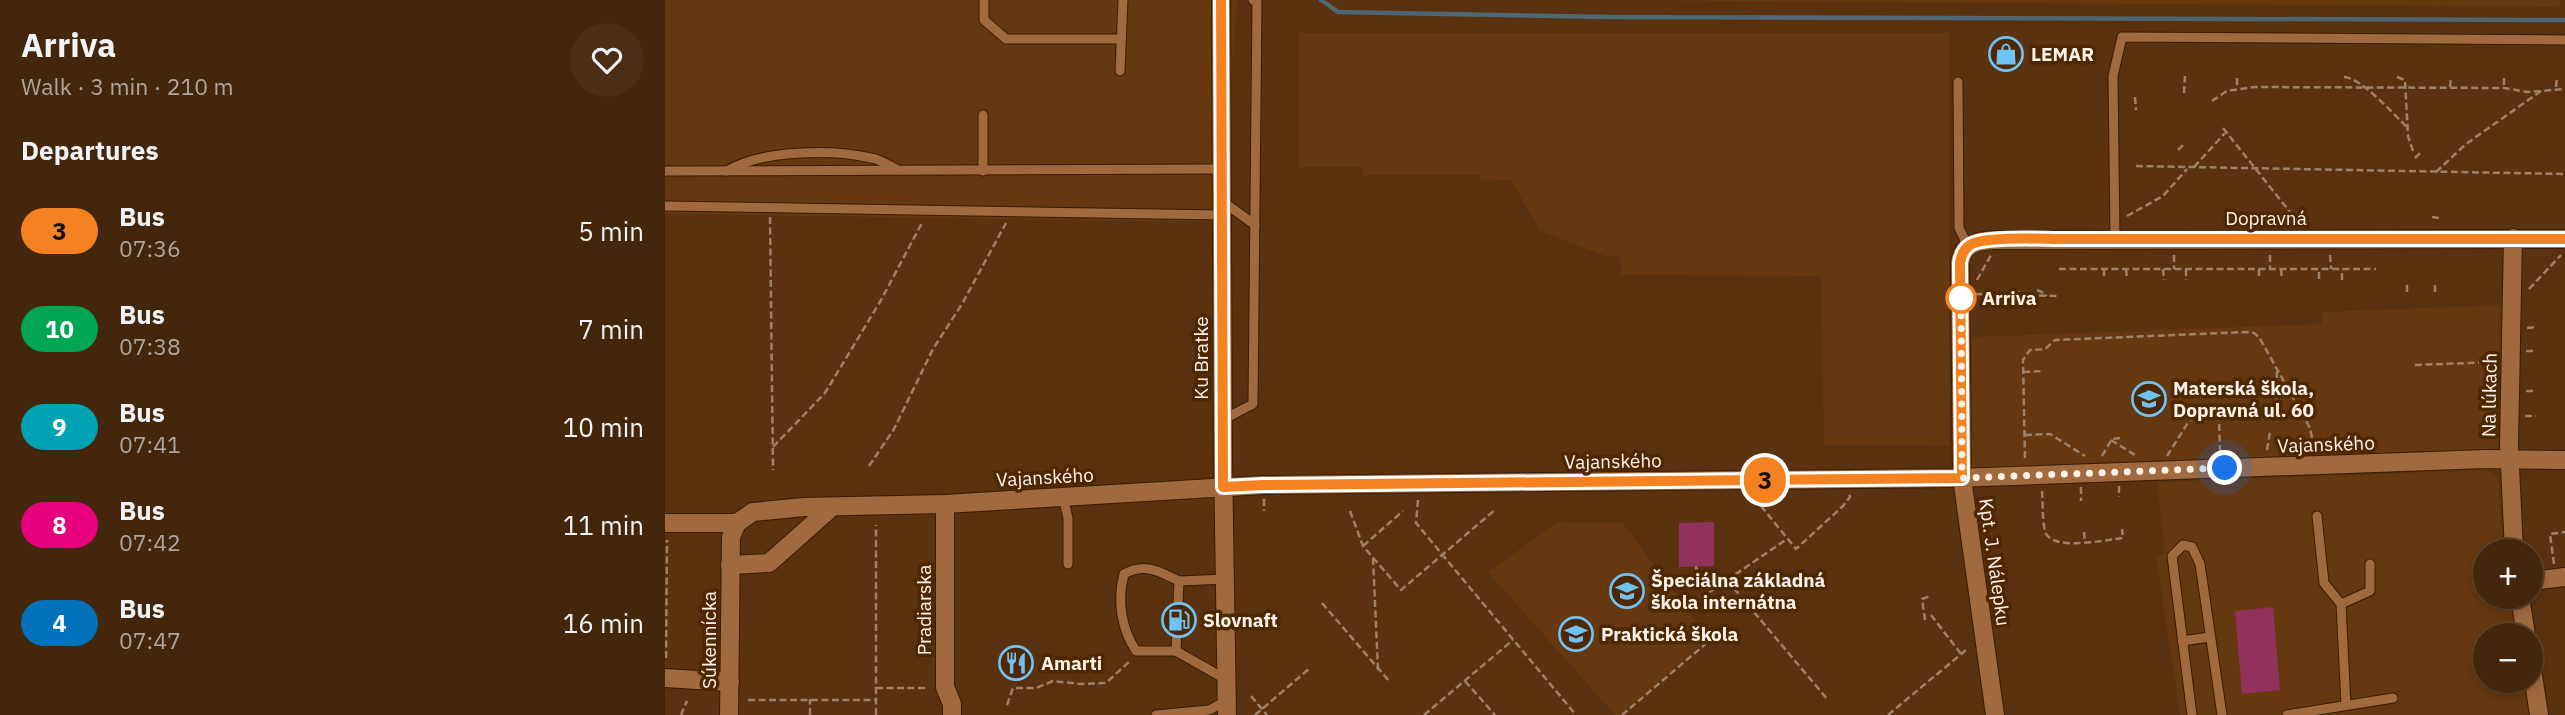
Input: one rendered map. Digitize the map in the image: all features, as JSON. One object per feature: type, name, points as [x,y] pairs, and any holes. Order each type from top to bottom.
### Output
[{"type":"street","name":"Ku Bratke","points":[[1221,0],[1222,416],[1227,708]]},
{"type":"street","name":"Dopravná","points":[[1968,246],[1978,241],[2115,231],[2565,239]]},
{"type":"street","name":"Na lúkach","points":[[2513,239],[2521,291],[2511,361],[2509,460],[2513,539]]},
{"type":"street","name":"Kpt. J. Nálepku","points":[[1968,246],[1961,255],[1960,263],[1962,478],[1995,715]]},
{"type":"street","name":"Vajanského","points":[[666,523],[737,523],[753,512],[765,510],[945,504],[1263,485],[1962,478],[2486,459],[2565,460]]},
{"type":"street","name":"Pradiarska","points":[[945,504],[945,687],[952,704],[951,715]]},
{"type":"street","name":"Súkennícka","points":[[730,565],[769,563],[832,507]]},
{"type":"street","name":"Súkennícka","points":[[729,715],[731,537],[737,523]]},
{"type":"street","points":[[665,678],[730,682]]},
{"type":"street","points":[[2536,693],[2539,715]]},
{"type":"lane","points":[[984,0],[984,20],[1006,39],[1121,39]]},
{"type":"lane","points":[[1119,71],[1123,0]]},
{"type":"lane","points":[[1222,416],[1230,416],[1253,404],[1257,2],[1253,0]]},
{"type":"lane","points":[[2115,231],[2113,76],[2122,37],[2565,40]]},
{"type":"lane","name":"Kpt. J. Nálepku","points":[[1958,82],[1959,228],[1968,246]]},
{"type":"lane","points":[[983,115],[983,171]]},
{"type":"lane","points":[[727,171],[738,164],[761,157],[808,154],[873,158],[901,171]]},
{"type":"lane","points":[[665,171],[1221,169]]},
{"type":"lane","points":[[665,206],[1012,211],[1221,208],[1255,225]]},
{"type":"lane","points":[[1063,497],[1068,518],[1068,564]]},
{"type":"lane","points":[[2317,516],[2324,583],[2341,604],[2346,705]]},
{"type":"lane","points":[[2192,715],[2172,556],[2183,545],[2192,547],[2200,564],[2222,715]]},
{"type":"lane","points":[[2341,604],[2370,591],[2370,564]]},
{"type":"lane","points":[[1226,579],[1179,581],[1157,568],[1133,569],[1124,574],[1119,591],[1127,638],[1136,651],[1176,651],[1227,680]]},
{"type":"lane","points":[[1176,651],[1179,581]]},
{"type":"lane","points":[[2182,641],[2210,637]]},
{"type":"lane","points":[[2287,715],[2393,698]]},
{"type":"lane","points":[[1156,715],[1227,708]]},
{"type":"path","points":[[2185,76],[2185,93]]},
{"type":"path","points":[[2291,77],[2291,86]]},
{"type":"path","points":[[2344,77],[2352,78],[2363,86],[2407,127]]},
{"type":"path","points":[[2397,77],[2406,80],[2407,127],[2413,151]]},
{"type":"path","points":[[2450,88],[2451,77]]},
{"type":"path","points":[[2556,89],[2557,77]]},
{"type":"path","points":[[2237,78],[2238,89]]},
{"type":"path","points":[[2504,78],[2504,88]]},
{"type":"path","points":[[2212,101],[2227,91],[2291,86],[2504,88],[2541,91],[2565,89]]},
{"type":"path","points":[[2436,172],[2466,144],[2541,91]]},
{"type":"path","points":[[2135,97],[2136,110]]},
{"type":"path","points":[[2223,128],[2225,134],[2298,222]]},
{"type":"path","points":[[2115,231],[2162,196],[2225,134]]},
{"type":"path","points":[[2178,150],[2184,145]]},
{"type":"path","points":[[2415,158],[2422,151]]},
{"type":"path","points":[[2136,166],[2565,174]]},
{"type":"path","points":[[770,207],[773,470]]},
{"type":"path","points":[[773,447],[825,393],[881,300],[930,209]]},
{"type":"path","points":[[869,466],[894,429],[933,349],[962,304],[1012,211]]},
{"type":"path","points":[[2431,217],[2439,218]]},
{"type":"path","points":[[1976,281],[1995,249]]},
{"type":"path","points":[[2521,291],[2565,251]]},
{"type":"path","points":[[2059,269],[2376,269]]},
{"type":"path","points":[[2103,269],[2104,279]]},
{"type":"path","points":[[2126,269],[2127,279]]},
{"type":"path","points":[[2163,269],[2164,279]]},
{"type":"path","points":[[2186,269],[2186,280]]},
{"type":"path","points":[[2259,269],[2259,279]]},
{"type":"path","points":[[2281,269],[2282,279]]},
{"type":"path","points":[[2319,269],[2319,279]]},
{"type":"path","points":[[2342,269],[2342,280]]},
{"type":"path","points":[[2407,285],[2407,293]]},
{"type":"path","points":[[2435,285],[2435,293]]},
{"type":"path","points":[[2014,290],[2023,294],[2023,297]]},
{"type":"path","points":[[2037,290],[2046,296]]},
{"type":"path","points":[[1970,295],[2010,293],[2023,297],[2059,296]]},
{"type":"path","points":[[2530,328],[2536,327]]},
{"type":"path","points":[[2122,528],[2123,538],[2062,544],[2050,540],[2045,532],[2024,435],[2023,360],[2029,351],[2045,349],[2055,341],[2254,333],[2259,337],[2310,428],[2314,439],[2314,465]]},
{"type":"path","points":[[2530,351],[2536,351]]},
{"type":"path","points":[[2415,365],[2511,361]]},
{"type":"path","points":[[2220,459],[2219,416],[2226,406],[2276,406],[2277,368]]},
{"type":"path","points":[[2023,372],[2043,370]]},
{"type":"path","points":[[2530,391],[2536,391]]},
{"type":"path","points":[[2530,416],[2536,416]]},
{"type":"path","points":[[2165,460],[2189,421],[2193,419]]},
{"type":"path","points":[[2266,456],[2270,432]]},
{"type":"path","points":[[2024,435],[2050,434],[2087,457]]},
{"type":"path","points":[[2111,440],[2120,438]]},
{"type":"path","points":[[2111,440],[2134,454]]},
{"type":"path","points":[[2099,464],[2111,440]]},
{"type":"path","points":[[1761,506],[1796,549],[1843,506],[1850,496],[1848,479]]},
{"type":"path","points":[[2119,490],[2119,497]]},
{"type":"path","points":[[2081,494],[2081,500]]},
{"type":"path","points":[[1350,511],[1363,546],[1401,590],[1496,509]]},
{"type":"path","points":[[1363,546],[1403,511]]},
{"type":"path","points":[[1418,511],[1416,523],[1576,715]]},
{"type":"path","points":[[666,523],[666,658]]},
{"type":"path","points":[[876,524],[876,715]]},
{"type":"path","points":[[2084,532],[2085,541]]},
{"type":"path","points":[[2560,577],[2550,534],[2565,532]]},
{"type":"path","points":[[1692,604],[1787,539]]},
{"type":"path","points":[[1373,558],[1378,670]]},
{"type":"path","points":[[1696,566],[1697,575],[1711,591]]},
{"type":"path","points":[[1727,580],[1828,700]]},
{"type":"path","points":[[1925,620],[1922,599],[1930,596]]},
{"type":"path","points":[[1322,603],[1389,681]]},
{"type":"path","points":[[1931,615],[1961,654]]},
{"type":"path","points":[[1622,715],[1716,635]]},
{"type":"path","points":[[1424,715],[1513,640]]},
{"type":"path","points":[[1888,715],[1966,650]]},
{"type":"path","points":[[1007,705],[1013,688],[1036,688],[1053,681],[1106,683],[1133,658],[1136,651]]},
{"type":"path","points":[[1255,715],[1310,668]]},
{"type":"path","points":[[1465,681],[1495,715]]},
{"type":"path","points":[[876,688],[945,687]]},
{"type":"path","points":[[1251,696],[1267,715]]},
{"type":"path","points":[[748,699],[876,700]]},
{"type":"path","points":[[810,699],[810,715]]},
{"type":"path","points":[[681,715],[687,701]]},
{"type":"shaded area","points":[[665,0],[1237,0],[1221,222],[665,214]]},
{"type":"shaded area","points":[[1578,0],[2559,0],[2560,7]]},
{"type":"shaded area","name":"Arriva","points":[[1299,33],[1949,33],[1949,446],[1824,445],[1821,276],[1621,275],[1620,255],[1606,256],[1540,231],[1511,180],[1480,181],[1480,175],[1363,175],[1363,167],[1299,167]]},
{"type":"shaded area","name":"Materská škola, Dopravná ul. 60","points":[[2500,305],[2498,446],[2483,454],[1972,475],[1972,337],[2322,324],[2322,312]]},
{"type":"shaded area","points":[[2488,470],[2498,477],[2502,539],[2473,539],[2473,609],[2511,609],[2514,623],[2473,623],[2473,693],[2526,693],[2530,715],[2180,715],[2156,556],[2165,554],[2157,482]]},
{"type":"shaded area","points":[[1558,522],[1623,523],[1708,639],[1620,715],[1615,715],[1488,572]]},
{"type":"shaded area","points":[[1714,522],[1714,566],[1679,567],[1679,523]]},
{"type":"shaded area","points":[[2273,607],[2280,690],[2242,694],[2235,611]]},
{"type":"waterway","points":[[1321,0],[1338,12],[1613,17],[2565,20]]},
{"type":"bus line","name":"3","points":[[1221,0],[1223,487],[1962,478],[1960,263],[1961,255],[1972,243],[2058,239],[2565,239]]},
{"type":"place","name":"LEMAR","points":[[2006,54]]},
{"type":"place","name":"Arriva","points":[[1961,298]]},
{"type":"place","name":"Materská škola, Dopravná ul. 60","points":[[2149,399]]},
{"type":"place","name":"Špeciálna základná škola internátna","points":[[1627,591]]},
{"type":"place","name":"Slovnaft","points":[[1179,620]]},
{"type":"place","name":"Praktická škola","points":[[1576,634]]},
{"type":"place","name":"Amarti","points":[[1016,663]]},
{"type":"route","points":[[1961,298],[1961,288],[1962,478],[2225,468]]}]
